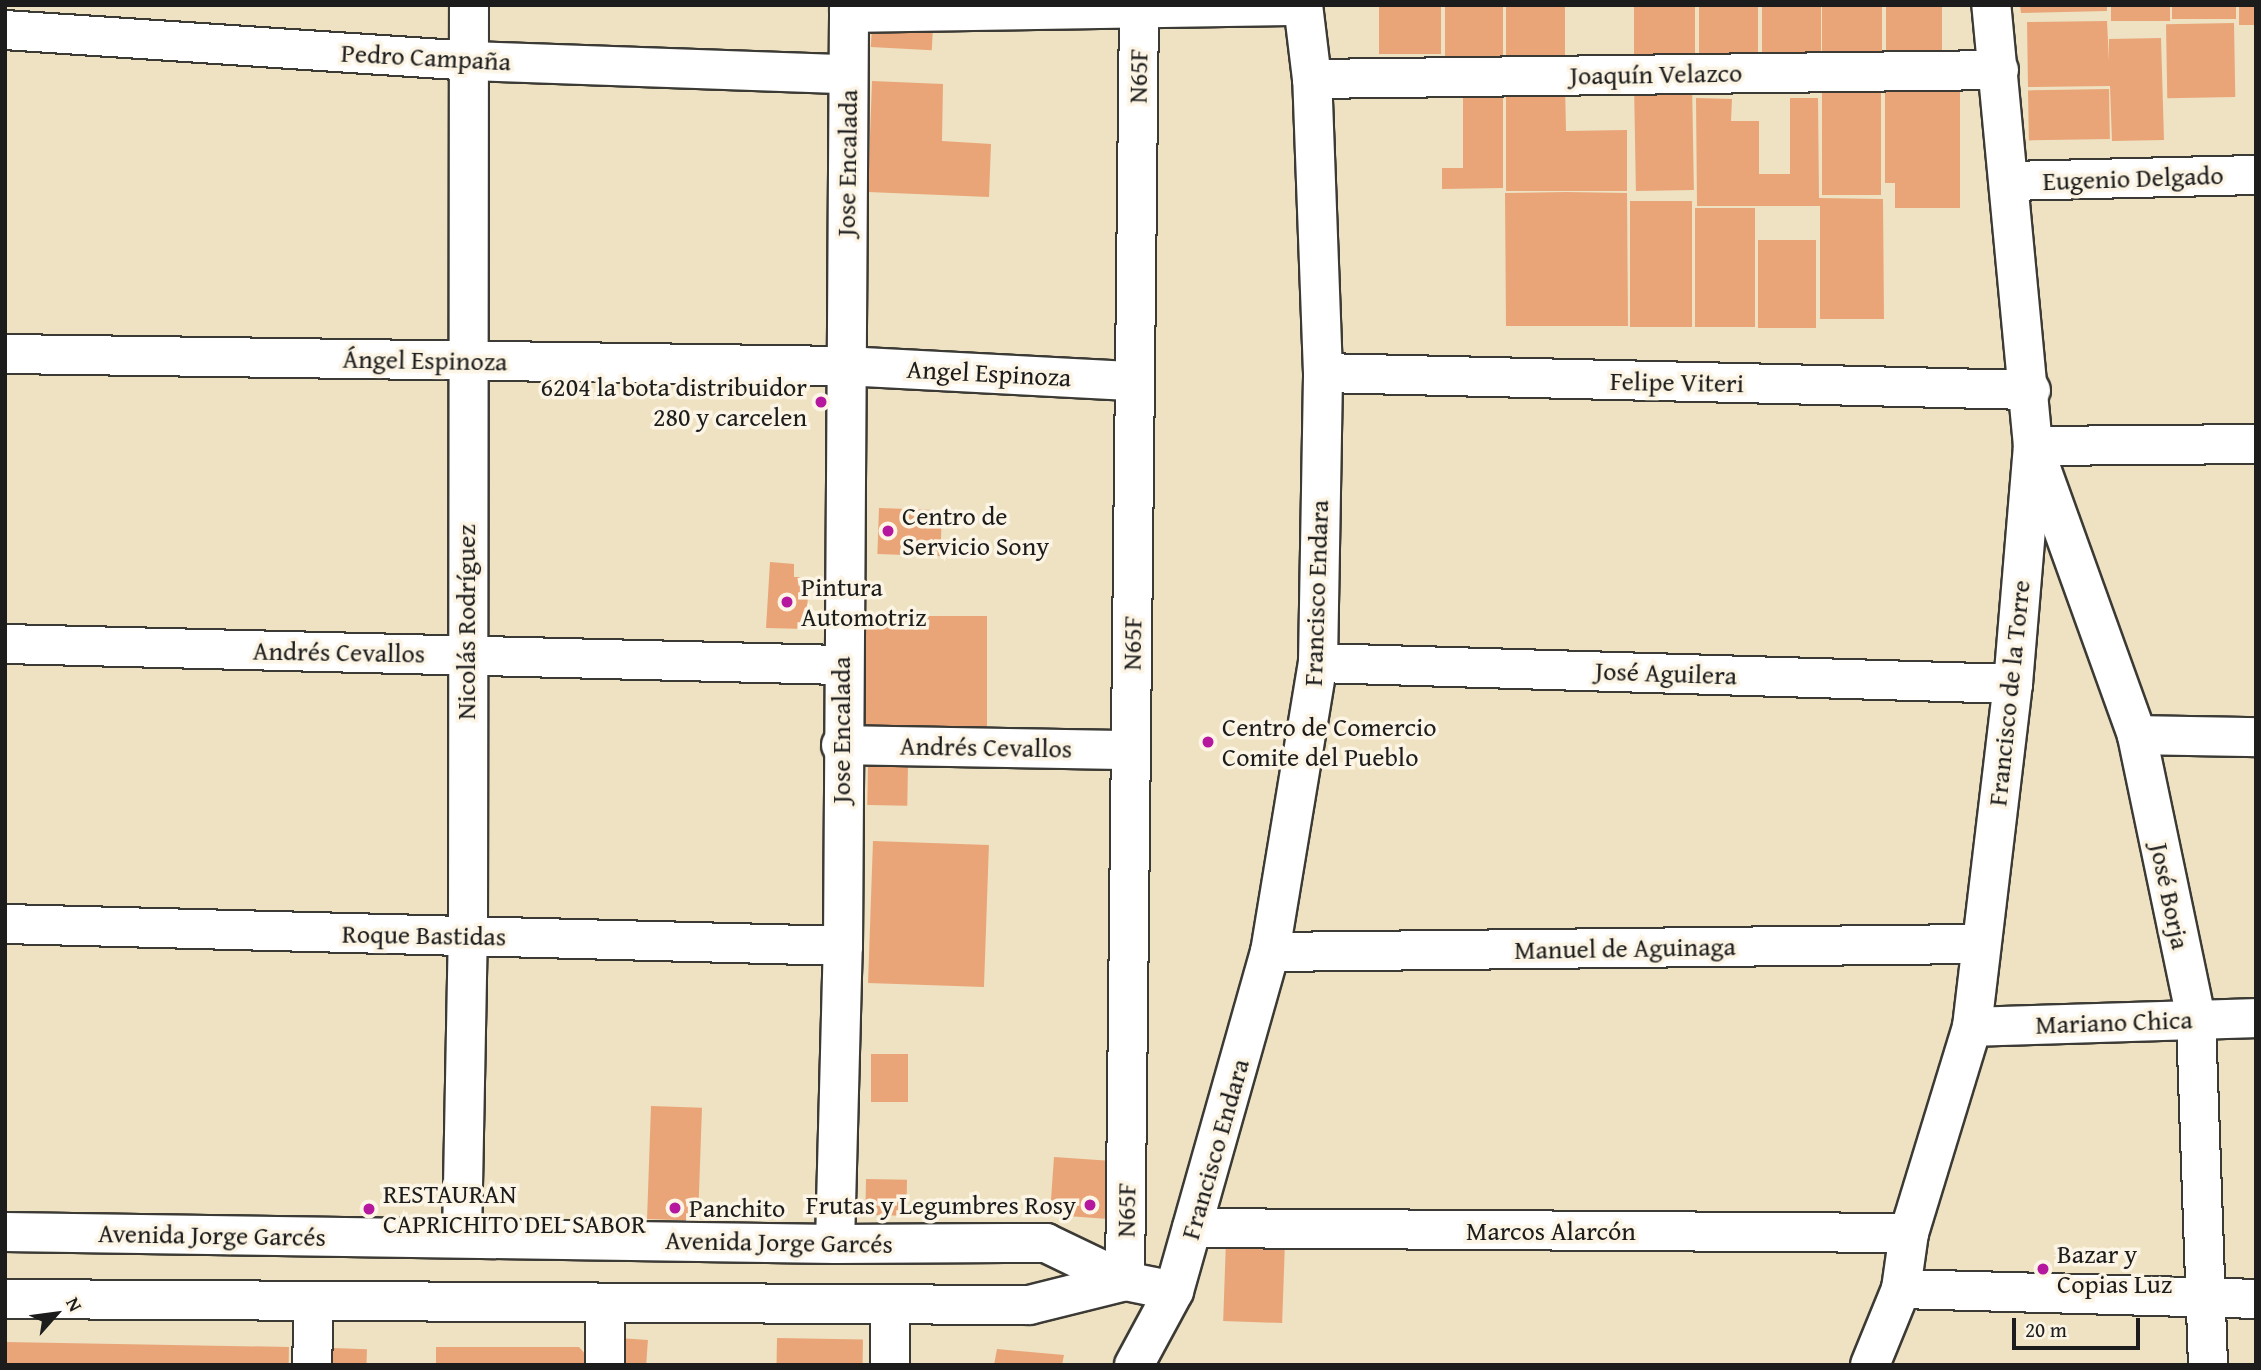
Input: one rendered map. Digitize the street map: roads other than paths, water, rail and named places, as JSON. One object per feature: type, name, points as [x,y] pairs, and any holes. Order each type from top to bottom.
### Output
[{"type":"street","name":"Nicolás Rodríguez","points":[[462,1238],[468,936],[465,655],[469,5]]},
{"type":"street","name":"Francisco de la Torre","points":[[1870,1365],[1901,1289],[1909,1233],[1972,1027],[2013,684],[2033,446],[2031,390],[1991,5]]},
{"type":"street","points":[[849,9],[1303,6]]},
{"type":"street","name":"Francisco Endara","points":[[1134,1365],[1174,1291],[1270,952],[1318,663],[1323,373],[1312,79],[1303,6]]},
{"type":"street","name":"N65F","points":[[1125,1281],[1139,8]]},
{"type":"street","name":"Jose Encalada","points":[[835,1244],[843,946],[841,665],[849,9]]},
{"type":"street","name":"Pedro Campaña","points":[[5,30],[468,61],[848,74]]},
{"type":"street","name":"Joaquín Velazco","points":[[1312,79],[1999,70]]},
{"type":"street","name":"Eugenio Delgado","points":[[2010,181],[2256,175]]},
{"type":"street","name":"Ángel Espinoza","points":[[5,354],[844,366]]},
{"type":"street","name":"Angel Espinoza","points":[[844,366],[1135,381]]},
{"type":"street","name":"Felipe Viteri","points":[[1323,373],[2031,390]]},
{"type":"street","points":[[2033,446],[2256,444]]},
{"type":"street","name":"José Borja","points":[[2033,446],[2137,736],[2196,1018],[2208,1298],[2208,1365]]},
{"type":"street","name":"Andrés Cevallos","points":[[5,644],[841,665]]},
{"type":"street","name":"José Aguilera","points":[[1318,663],[2013,684]]},
{"type":"street","points":[[2137,736],[2256,737]]},
{"type":"street","name":"Andrés Cevallos","points":[[841,745],[1131,750]]},
{"type":"street","name":"Roque Bastidas","points":[[5,924],[843,946]]},
{"type":"street","name":"Manuel de Aguinaga","points":[[1270,952],[1980,944]]},
{"type":"street","name":"Mariano Chica","points":[[1972,1027],[2256,1018]]},
{"type":"street","name":"Marcos Alarcón","points":[[1192,1228],[1909,1233]]},
{"type":"street","name":"Avenida Jorge Garcés","points":[[5,1232],[835,1244],[1046,1243],[1125,1281],[1174,1291]]},
{"type":"street","name":"Avenida Jorge Garcés","points":[[5,1299],[1029,1305],[1125,1281]]},
{"type":"street","points":[[1901,1289],[2256,1299]]},
{"type":"street","points":[[312,1365],[314,1302]]},
{"type":"street","points":[[605,1303],[605,1365]]},
{"type":"street","points":[[890,1306],[890,1365]]},
{"type":"place","name":"6204 la bota distribuidor 280 y carcelen","points":[[821,402]]},
{"type":"place","name":"Centro de Servicio Sony","points":[[888,531]]},
{"type":"place","name":"Pintura Automotriz","points":[[787,602]]},
{"type":"place","name":"Centro de Comercio Comite del Pueblo","points":[[1208,742]]},
{"type":"place","name":"Frutas y Legumbres Rosy","points":[[1090,1205]]},
{"type":"place","name":"Panchito","points":[[675,1208]]},
{"type":"place","name":"RESTAURAN CAPRICHITO DEL SABOR","points":[[369,1209]]},
{"type":"place","name":"Bazar y Copias Luz","points":[[2043,1269]]}]
